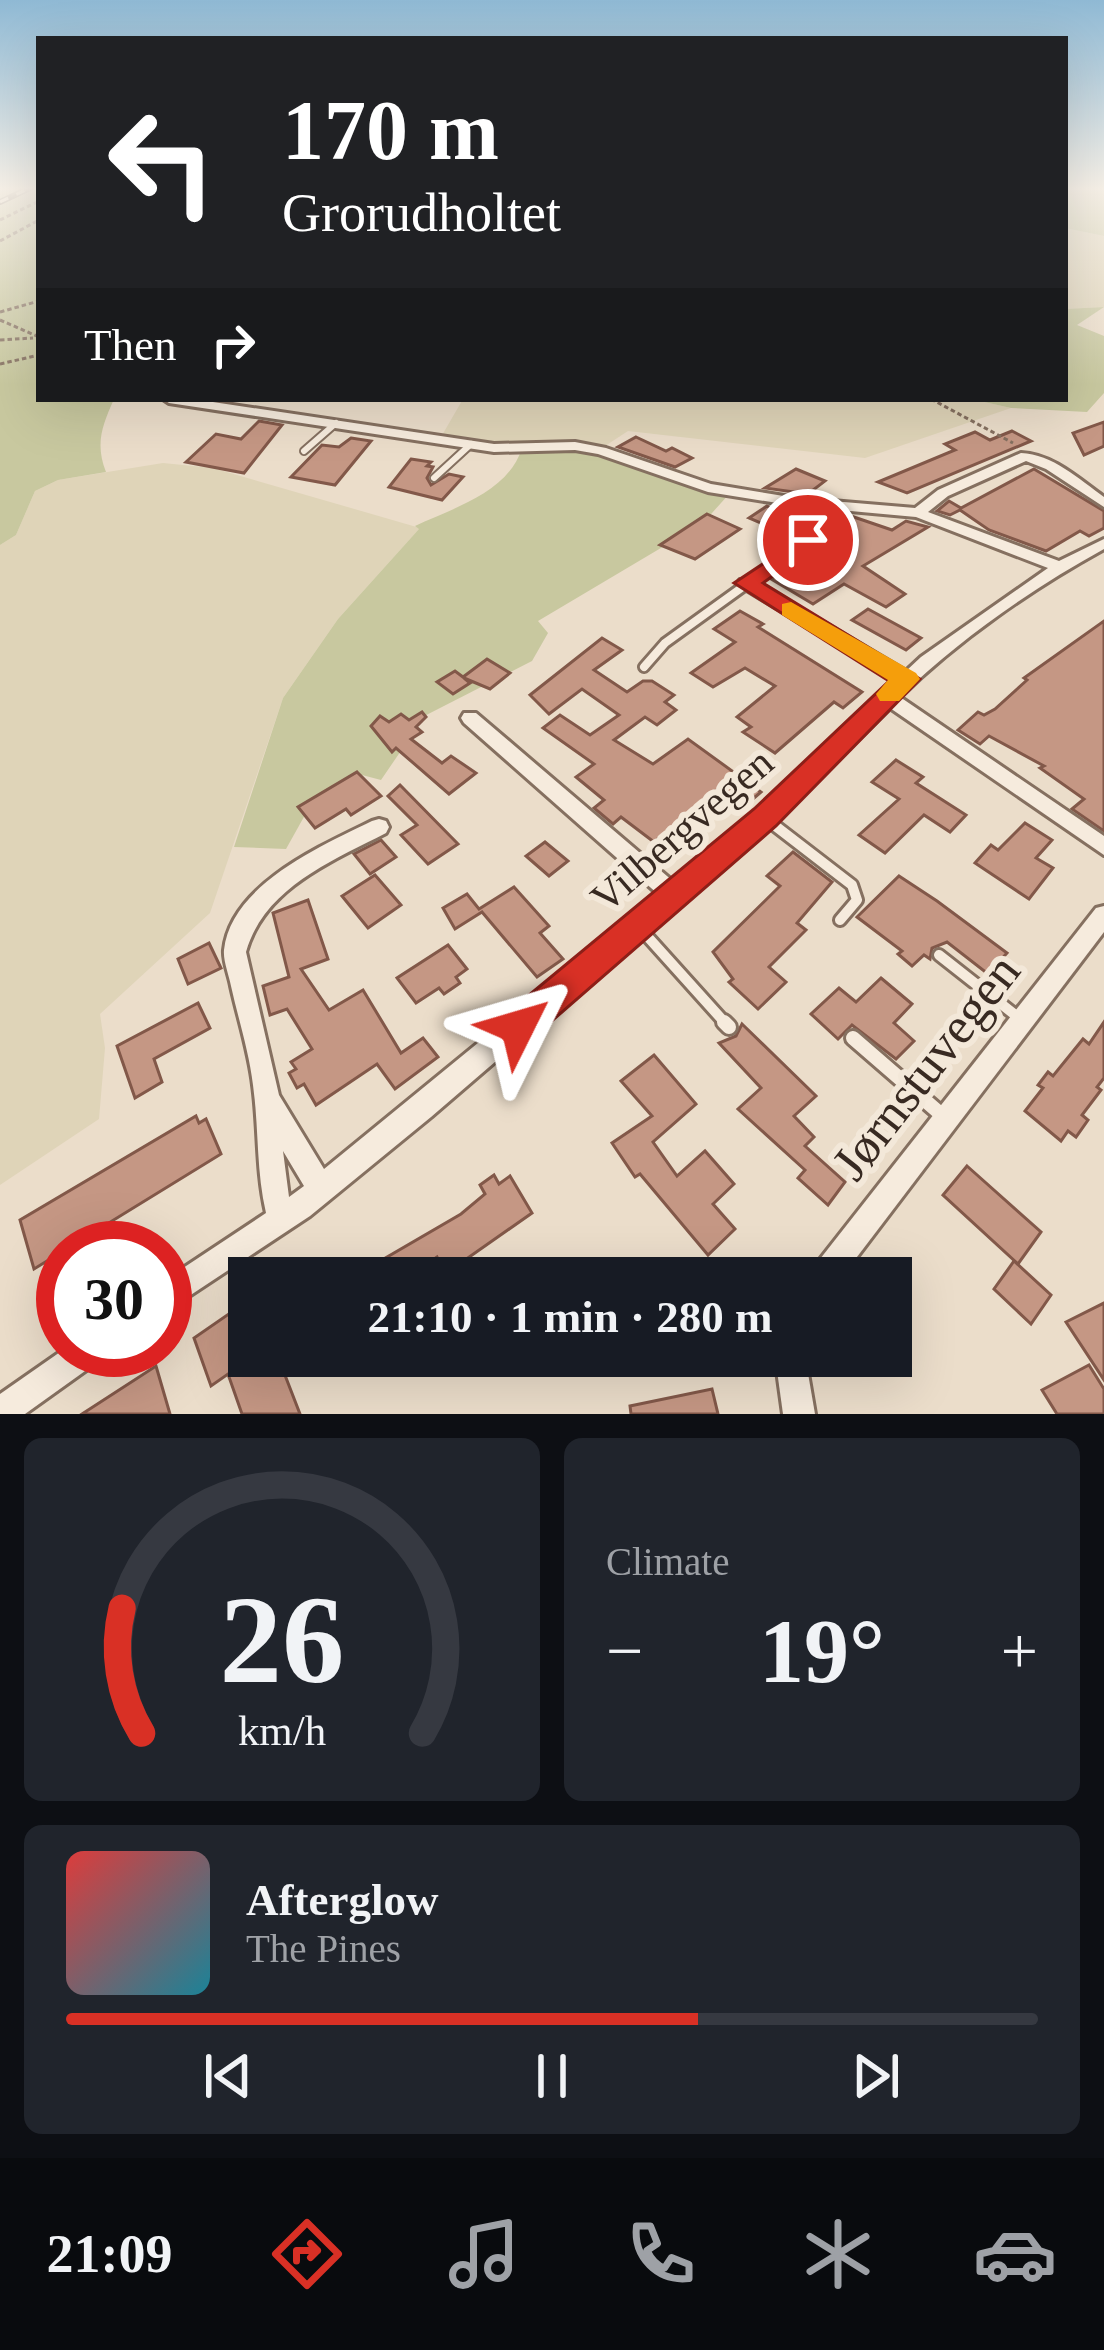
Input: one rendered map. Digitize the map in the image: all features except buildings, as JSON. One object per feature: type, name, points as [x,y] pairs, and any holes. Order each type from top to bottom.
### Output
[{"type":"street","points":[[190,402],[471,444],[575,446],[708,488],[918,513],[1060,567]]},
{"type":"street","points":[[918,513],[943,493],[1026,455],[1051,466],[1104,503]]},
{"type":"street","name":"Vilbergvegen","points":[[192,1279],[321,1190],[638,926],[765,818],[907,679],[1060,567],[1104,543]]},
{"type":"street","points":[[746,583],[907,679]]},
{"type":"street","points":[[887,697],[1104,847]]},
{"type":"street","points":[[470,718],[674,895]]},
{"type":"street","points":[[280,1219],[272,1181],[267,1097],[235,952],[240,925],[264,897],[379,827]]},
{"type":"street","name":"Jørnstuvegen","points":[[839,1257],[1100,930]]},
{"type":"street","points":[[267,1097],[321,1190]]},
{"type":"street","points":[[0,1412],[50,1377]]},
{"type":"street","points":[[793,1377],[799,1414]]},
{"type":"lane","points":[[304,451],[336,423]]},
{"type":"lane","points":[[434,478],[471,444]]},
{"type":"lane","points":[[644,667],[665,643],[808,540]]},
{"type":"lane","points":[[765,818],[852,885],[857,900],[840,920]]},
{"type":"lane","points":[[638,926],[729,1027]]},
{"type":"lane","points":[[939,955],[1023,1021]]},
{"type":"lane","points":[[853,1038],[947,1120]]},
{"type":"path","points":[[0,312],[36,302]]},
{"type":"path","points":[[0,320],[36,337]]},
{"type":"path","points":[[0,340],[36,338]]},
{"type":"path","points":[[0,364],[36,356]]},
{"type":"path","points":[[937,402],[1026,455]]},
{"type":"shaded area","points":[[1068,253],[1104,253],[1104,307],[1068,309]]},
{"type":"shaded area","points":[[461,402],[984,402],[1011,408],[865,458],[628,431],[599,450],[505,448],[441,437]]},
{"type":"shaded area","points":[[163,463],[213,468],[420,528],[338,619],[283,698],[210,913],[100,1014],[105,1048],[99,1119],[0,1185],[0,545],[16,535],[35,491],[58,480]]},
{"type":"green space","points":[[0,253],[36,253],[36,402],[113,402],[101,435],[106,472],[58,480],[35,491],[16,535],[0,545]]},
{"type":"green space","points":[[1104,307],[1077,325],[1104,336],[1104,393],[1087,412],[984,402],[1068,402],[1068,309]]},
{"type":"green space","points":[[522,448],[599,450],[730,493],[703,523],[538,621],[548,633],[532,661],[395,731],[407,742],[381,780],[362,775],[305,815],[286,849],[234,847],[283,698],[338,619],[419,529],[415,526],[492,488],[515,464]]},
{"type":"slow traffic","points":[[791,610],[907,679],[890,694]]},
{"type":"route","points":[[518,1027],[765,818],[907,679],[746,583],[808,540]]}]
